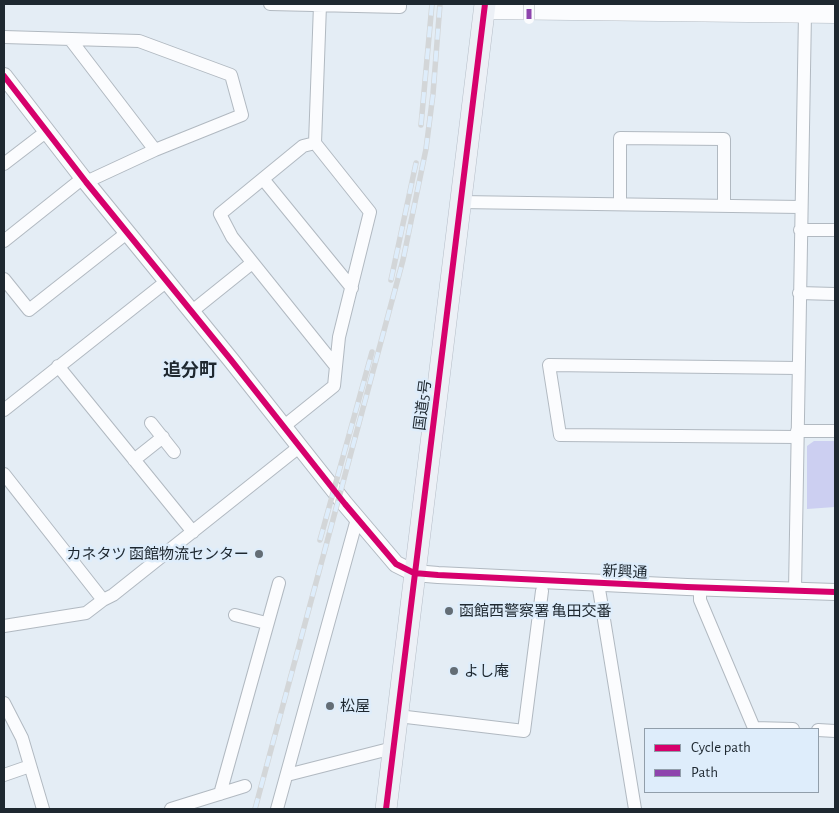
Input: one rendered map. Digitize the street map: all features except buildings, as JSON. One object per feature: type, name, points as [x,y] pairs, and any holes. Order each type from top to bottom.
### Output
[{"type":"highway","name":"国道5号","points":[[386,809],[485,7]]},
{"type":"main road","points":[[485,7],[835,14]]},
{"type":"street","points":[[270,4],[400,7],[400,4]]},
{"type":"street","points":[[529,4],[529,19]]},
{"type":"street","points":[[283,427],[334,386],[334,364],[339,337],[370,212],[315,143],[320,5]]},
{"type":"street","points":[[795,590],[800,206],[805,13]]},
{"type":"street","points":[[4,37],[139,41],[231,75],[242,115],[85,180],[4,241]]},
{"type":"street","points":[[70,39],[156,150]]},
{"type":"street","points":[[6,82],[357,519],[396,564],[414,573]]},
{"type":"street","points":[[4,164],[47,131]]},
{"type":"street","points":[[620,204],[620,138],[724,139],[724,206]]},
{"type":"street","points":[[315,143],[304,146],[220,214],[232,237],[334,364]]},
{"type":"street","points":[[263,178],[352,288]]},
{"type":"street","points":[[460,202],[800,206]]},
{"type":"street","points":[[800,230],[835,230]]},
{"type":"street","points":[[4,279],[29,310],[128,232]]},
{"type":"street","points":[[191,312],[252,263]]},
{"type":"street","points":[[4,410],[167,281]]},
{"type":"street","points":[[800,293],[835,294]]},
{"type":"street","points":[[798,368],[549,365],[560,435],[797,434],[835,431]]},
{"type":"street","points":[[58,366],[193,532]]},
{"type":"street","points":[[151,422],[174,452]]},
{"type":"street","points":[[134,460],[163,438]]},
{"type":"street","points":[[4,626],[86,613],[113,595],[299,447]]},
{"type":"street","points":[[4,474],[103,600]]},
{"type":"street","points":[[277,809],[357,519]]},
{"type":"street","name":"新興通","points":[[414,573],[700,588],[835,592]]},
{"type":"street","points":[[220,794],[266,623],[279,583]]},
{"type":"street","points":[[598,583],[635,809]]},
{"type":"street","points":[[700,588],[700,600],[754,728]]},
{"type":"street","points":[[398,716],[524,731],[542,591]]},
{"type":"street","points":[[236,616],[266,623]]},
{"type":"street","points":[[4,703],[22,738],[43,809]]},
{"type":"street","points":[[819,730],[835,731]]},
{"type":"street","points":[[287,775],[393,748]]},
{"type":"street","points":[[4,775],[30,766]]},
{"type":"street","points":[[171,809],[245,786]]},
{"type":"shaded area","points":[[814,441],[835,441],[835,507],[807,509],[807,446]]},
{"type":"railway","points":[[421,125],[432,4]]},
{"type":"railway","points":[[255,809],[403,260],[426,149],[433,94],[440,4]]},
{"type":"railway","points":[[391,280],[416,163]]},
{"type":"railway","points":[[320,540],[372,352]]},
{"type":"marked path","points":[[529,4],[529,19]]},
{"type":"cycle path","points":[[386,809],[485,4]]},
{"type":"cycle path","points":[[4,76],[86,182],[345,504],[396,564],[414,573],[438,575],[835,592]]},
{"type":"place","name":"カネタツ 函館物流センター","points":[[259,554]]},
{"type":"place","name":"函館西警察署 亀田交番","points":[[449,611]]},
{"type":"place","name":"よし庵","points":[[454,671]]},
{"type":"place","name":"松屋","points":[[330,706]]},
{"type":"district","name":"追分町","points":[[190,371]]}]
